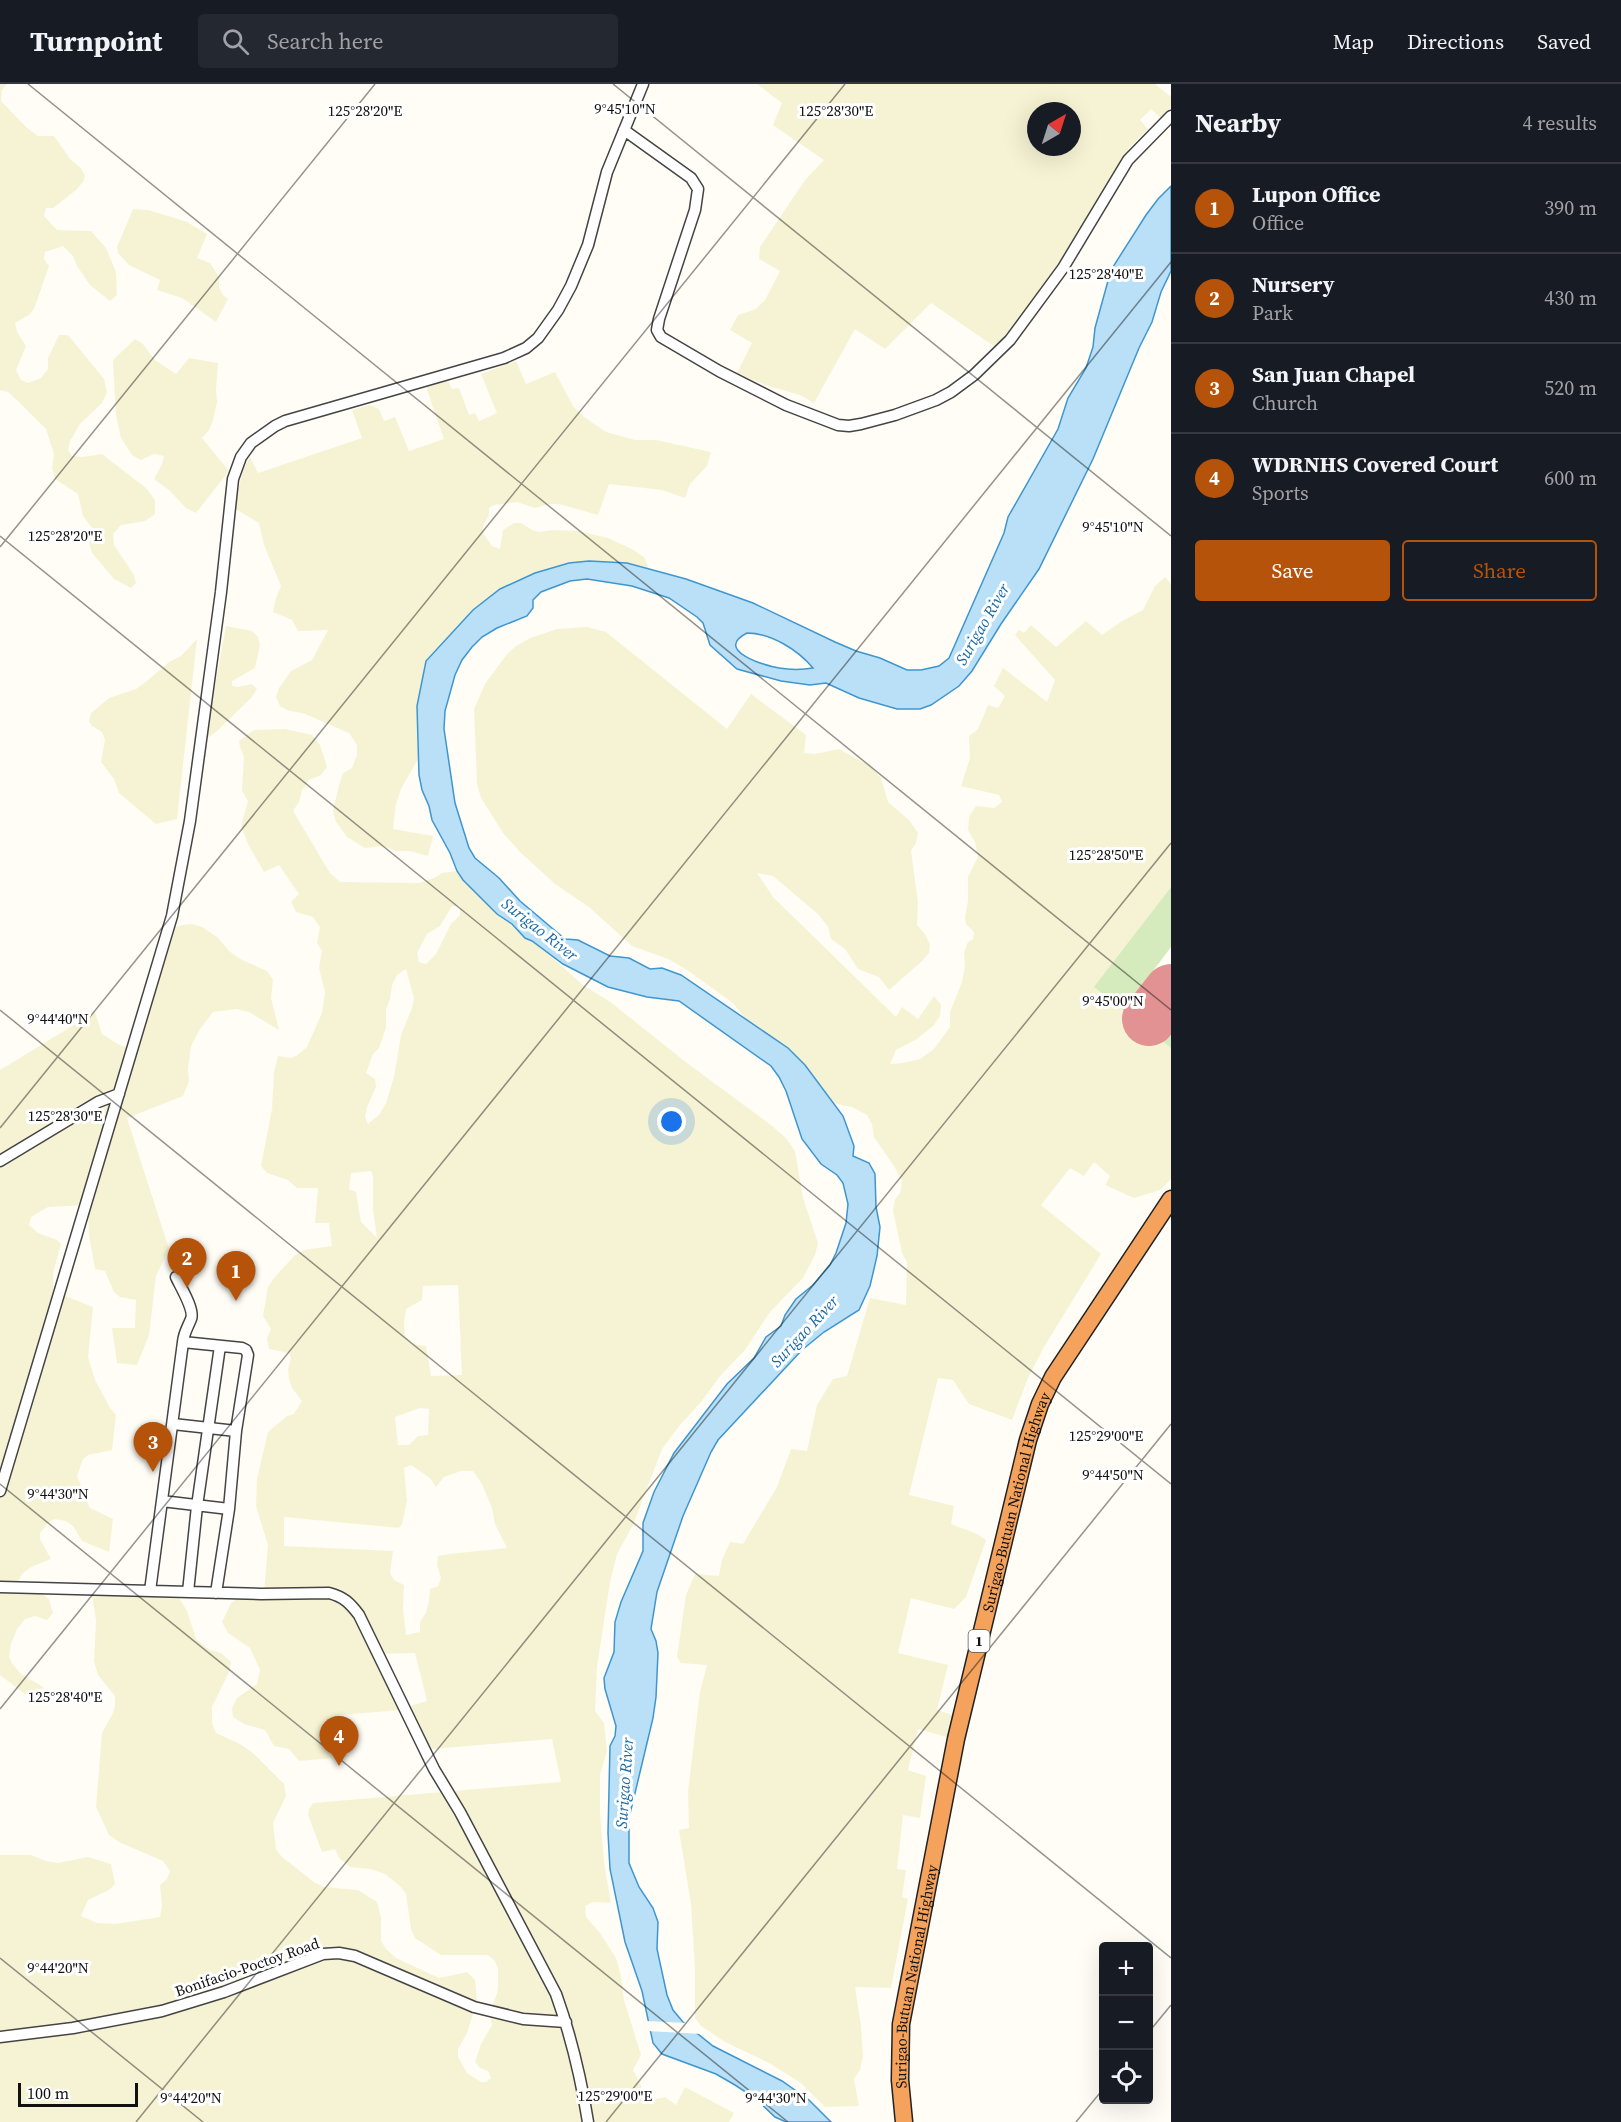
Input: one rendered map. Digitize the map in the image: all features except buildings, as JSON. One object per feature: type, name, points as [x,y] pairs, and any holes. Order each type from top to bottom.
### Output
[{"type":"highway","name":"Surigao-Butuan National Highway","points":[[904,2122],[900,2080],[901,2024],[956,1738],[1028,1440],[1040,1404],[1053,1377],[1171,1199]]},
{"type":"street","points":[[0,1491],[170,926],[183,866],[221,592],[230,497],[233,479],[241,457],[258,437],[285,421],[504,358],[526,348],[538,338],[558,310],[582,263],[604,180],[643,84]]},
{"type":"street","points":[[624,130],[691,178],[698,189],[694,210],[659,319],[657,330],[661,337],[719,371],[786,405],[821,419],[849,426],[895,415],[951,393],[998,353],[1063,268],[1128,160],[1171,116]]},
{"type":"street","points":[[0,1161],[98,1102],[120,1094]]},
{"type":"street","points":[[150,1591],[185,1329],[192,1318],[192,1310],[176,1277]]},
{"type":"street","points":[[183,1342],[242,1348],[248,1352],[236,1431],[230,1509],[216,1593]]},
{"type":"street","points":[[188,1592],[197,1506],[220,1346]]},
{"type":"street","points":[[173,1424],[236,1431]]},
{"type":"street","points":[[162,1501],[230,1509]]},
{"type":"street","points":[[0,1587],[216,1593],[329,1593],[339,1595],[350,1602],[359,1615],[434,1769],[460,1812],[556,1994],[566,2022],[588,2122]]},
{"type":"street","name":"Bonifacio-Poctoy Road","points":[[0,2037],[73,2028],[162,2011],[224,1992],[323,1954],[339,1953],[355,1956],[489,2012],[524,2019],[566,2022]]},
{"type":"shaded area","points":[[0,84],[7,84],[2,90],[1,101],[38,136],[54,136],[85,176],[76,190],[53,208],[46,208],[44,216],[57,230],[91,231],[106,248],[116,272],[117,295],[110,301],[90,285],[73,256],[63,246],[45,252],[44,259],[49,266],[34,309],[29,315],[15,323],[17,332],[26,346],[16,370],[21,380],[28,383],[41,378],[48,369],[48,358],[59,335],[68,335],[104,379],[107,392],[102,403],[80,424],[70,441],[68,450],[72,456],[102,454],[146,488],[155,500],[155,514],[145,521],[121,525],[113,534],[114,545],[134,575],[136,583],[131,588],[114,579],[92,553],[89,543],[95,532],[83,516],[78,494],[55,479],[52,468],[54,454],[46,429],[8,392],[0,390]]},
{"type":"shaded area","points":[[757,84],[1155,84],[1171,97],[1171,107],[1161,118],[1151,109],[1140,120],[1148,129],[1130,147],[1106,185],[1086,225],[1013,327],[995,347],[931,303],[885,349],[855,329],[814,403],[800,395],[765,385],[737,373],[752,343],[730,330],[738,315],[756,309],[765,300],[780,271],[759,259],[760,247],[805,180],[824,160],[773,125],[782,103]]},
{"type":"shaded area","points":[[133,209],[148,210],[187,222],[207,234],[197,258],[210,263],[219,277],[219,287],[223,295],[228,299],[216,322],[182,298],[157,290],[160,280],[129,265],[118,253],[117,247]]},
{"type":"shaded area","points":[[135,339],[143,344],[155,360],[176,374],[189,358],[218,363],[217,402],[209,430],[202,438],[229,471],[196,513],[186,508],[169,490],[154,479],[164,456],[154,454],[141,460],[132,455],[121,438],[116,415],[113,360]]},
{"type":"shaded area","points":[[516,361],[526,384],[555,372],[573,406],[584,417],[606,432],[635,440],[656,440],[711,452],[707,466],[690,484],[685,498],[662,490],[609,484],[598,515],[559,504],[535,508],[517,502],[494,505],[489,508],[483,533],[492,546],[500,549],[503,530],[514,523],[521,523],[540,532],[578,531],[608,538],[644,557],[649,568],[608,561],[568,563],[515,581],[500,589],[473,610],[426,661],[417,706],[418,759],[401,789],[396,804],[393,829],[433,836],[428,856],[409,851],[396,851],[383,846],[365,848],[347,837],[336,822],[333,811],[343,773],[352,768],[357,755],[357,745],[349,733],[305,714],[287,710],[280,706],[276,697],[279,688],[291,671],[312,660],[328,630],[298,631],[292,620],[273,612],[281,586],[264,545],[259,523],[234,508],[243,470],[250,457],[258,473],[362,438],[352,410],[370,405],[379,409],[384,421],[395,417],[409,451],[444,439],[426,387],[448,381],[452,389],[459,388],[469,415],[475,413],[479,421],[497,413],[481,374]]},
{"type":"shaded area","points":[[1165,577],[1171,584],[1171,887],[1095,987],[1171,1048],[1171,1179],[1160,1190],[1134,1198],[1105,1185],[1110,1176],[1094,1162],[1084,1176],[1070,1168],[1041,1205],[1101,1254],[1044,1347],[1028,1378],[1012,1420],[969,1404],[953,1380],[938,1378],[909,1495],[954,1506],[951,1524],[986,1540],[966,1597],[954,1609],[911,1598],[898,1653],[948,1665],[937,1710],[953,1715],[947,1737],[918,1729],[908,1770],[926,1776],[920,1818],[903,1815],[897,1869],[906,1870],[902,1897],[908,1899],[891,1988],[855,1987],[863,2056],[860,2070],[854,2079],[859,2106],[825,2107],[801,2083],[769,2063],[725,2042],[701,2026],[695,2018],[691,1904],[679,1830],[689,1828],[688,1792],[700,1692],[707,1665],[681,1663],[677,1657],[686,1595],[695,1574],[719,1576],[722,1560],[730,1542],[743,1544],[777,1487],[791,1449],[807,1451],[817,1405],[833,1379],[847,1376],[870,1298],[906,1305],[907,1262],[902,1253],[893,1211],[902,1181],[874,1137],[872,1124],[867,1115],[852,1107],[833,1103],[805,1065],[745,1018],[733,1003],[668,959],[632,946],[589,907],[555,884],[520,852],[503,833],[481,798],[477,784],[474,709],[485,684],[507,654],[516,646],[530,638],[557,629],[587,627],[606,632],[727,729],[751,694],[806,735],[804,753],[815,754],[839,749],[870,766],[881,778],[888,802],[909,820],[918,833],[911,851],[918,902],[917,925],[925,934],[930,945],[929,953],[921,962],[889,990],[879,977],[858,969],[845,949],[831,939],[828,927],[818,914],[773,876],[757,873],[773,897],[896,1017],[902,1007],[918,1019],[934,996],[941,1005],[940,1016],[934,1025],[917,1039],[896,1050],[890,1064],[903,1063],[920,1059],[934,1049],[950,1027],[950,1012],[962,982],[965,965],[964,952],[968,942],[973,939],[974,932],[966,924],[965,917],[968,877],[978,857],[975,842],[968,830],[969,817],[976,806],[994,808],[1002,802],[999,795],[961,786],[970,758],[969,736],[978,729],[988,705],[998,708],[1005,696],[994,686],[1003,668],[1047,702],[1055,680],[1015,635],[1019,630],[1024,633],[1031,625],[1056,647],[1086,621],[1102,635],[1143,610],[1155,586]]},
{"type":"shaded area","points":[[226,626],[252,631],[258,637],[260,645],[255,668],[232,681],[232,686],[252,684],[257,689],[252,697],[215,733],[205,739]]},
{"type":"shaded area","points":[[197,639],[177,819],[156,824],[119,793],[114,779],[101,762],[105,740],[102,732],[92,726],[89,721],[91,713],[109,698],[136,689],[169,662],[181,656]]},
{"type":"shaded area","points":[[285,729],[312,735],[320,745],[327,767],[321,775],[309,780],[293,811],[330,873],[340,882],[419,883],[442,873],[457,871],[478,896],[512,924],[524,938],[539,946],[583,985],[609,1001],[687,1063],[771,1125],[786,1138],[795,1151],[803,1198],[818,1243],[815,1255],[803,1278],[770,1312],[745,1350],[720,1376],[662,1449],[633,1525],[617,1554],[610,1582],[597,1667],[595,1711],[604,1723],[607,1751],[600,1775],[600,1812],[604,1863],[611,1903],[593,1902],[585,1906],[586,1917],[600,1933],[616,1958],[624,2000],[641,2055],[633,2070],[644,2092],[644,2102],[665,2097],[676,2105],[685,2087],[734,2113],[729,2122],[0,2122],[0,1855],[31,1855],[58,1863],[88,1857],[111,1864],[115,1884],[109,1890],[88,1900],[81,1916],[97,1923],[115,1924],[160,1917],[162,1905],[160,1885],[167,1879],[170,1871],[163,1861],[121,1843],[109,1835],[96,1807],[102,1733],[113,1713],[115,1696],[98,1675],[94,1661],[96,1620],[92,1594],[176,1593],[187,1611],[196,1639],[210,1650],[221,1653],[231,1662],[229,1672],[212,1707],[212,1723],[216,1733],[253,1753],[284,1784],[286,1796],[273,1823],[276,1849],[281,1856],[315,1883],[324,1887],[358,1890],[377,1902],[381,1918],[381,1941],[396,1958],[439,1978],[467,1972],[475,1980],[477,2001],[467,2033],[458,2049],[458,2057],[467,2073],[481,2082],[486,2082],[491,2078],[488,2071],[480,2068],[475,2062],[481,2044],[492,2025],[489,2013],[498,1987],[498,1969],[495,1961],[488,1955],[441,1955],[415,1938],[411,1929],[406,1894],[400,1886],[385,1874],[370,1869],[350,1867],[339,1858],[335,1849],[322,1852],[308,1815],[309,1809],[313,1803],[561,1782],[552,1739],[431,1749],[408,1711],[413,1705],[427,1701],[415,1653],[374,1654],[401,1710],[340,1715],[347,1757],[299,1761],[289,1749],[274,1746],[265,1730],[244,1724],[233,1717],[232,1708],[237,1698],[257,1684],[260,1670],[250,1648],[228,1633],[222,1622],[231,1603],[246,1593],[264,1593],[268,1545],[256,1506],[257,1479],[268,1432],[287,1416],[294,1414],[302,1401],[292,1388],[289,1379],[288,1369],[291,1358],[289,1353],[269,1349],[267,1338],[271,1329],[263,1316],[268,1287],[294,1256],[304,1250],[332,1246],[329,1223],[315,1223],[318,1188],[297,1188],[288,1180],[267,1173],[261,1166],[272,1109],[274,1072],[278,1056],[290,1058],[307,1047],[322,1013],[325,992],[319,968],[322,951],[317,943],[320,927],[313,917],[296,912],[291,902],[299,894],[279,865],[264,872],[241,826],[248,801],[242,791],[244,757],[239,741],[254,730]],"holes":[[[452,906],[460,906],[460,915],[451,924],[436,954],[426,964],[419,962],[417,953],[427,934],[440,926]],[[406,969],[414,998],[401,1035],[394,1077],[386,1103],[379,1115],[368,1124],[365,1117],[367,1107],[376,1087],[375,1079],[366,1073],[386,1028],[386,1010],[397,975]],[[371,1171],[377,1238],[361,1222],[356,1192],[349,1189],[351,1173]],[[458,1285],[462,1375],[431,1376],[426,1346],[413,1344],[405,1336],[406,1309],[422,1300],[423,1286]],[[420,1408],[429,1409],[428,1435],[418,1436],[409,1445],[398,1445],[395,1417]],[[411,1465],[430,1478],[436,1487],[444,1477],[461,1471],[473,1471],[482,1484],[492,1508],[495,1524],[507,1548],[438,1556],[437,1565],[441,1578],[438,1586],[430,1589],[426,1613],[420,1622],[420,1632],[406,1635],[403,1608],[404,1585],[394,1580],[390,1573],[393,1551],[284,1546],[284,1517],[399,1528],[407,1501],[404,1468]]]},
{"type":"shaded area","points":[[192,924],[202,927],[217,937],[229,951],[240,959],[267,971],[273,980],[271,998],[279,1030],[249,1012],[236,1009],[213,1012],[191,1046],[189,1081],[183,1096],[127,1118],[169,1249],[156,1276],[149,1335],[137,1365],[117,1363],[112,1328],[135,1328],[136,1300],[120,1297],[114,1292],[105,1271],[95,1269],[89,1235],[88,1205],[48,1207],[31,1217],[29,1225],[38,1233],[57,1240],[61,1244],[53,1273],[53,1291],[93,1307],[88,1357],[95,1380],[116,1415],[112,1450],[88,1455],[83,1459],[77,1476],[90,1508],[113,1519],[109,1552],[82,1541],[73,1526],[66,1521],[54,1519],[40,1533],[40,1539],[51,1559],[31,1567],[22,1574],[18,1582],[49,1599],[53,1613],[47,1620],[35,1616],[25,1619],[17,1629],[11,1644],[9,1657],[12,1663],[20,1673],[43,1687],[39,1695],[26,1695],[0,1675],[0,1070],[95,1012],[102,1034],[121,1046],[132,1047],[168,929]]},
{"type":"green space","points":[[1171,887],[1171,947],[1129,1003],[1171,1036],[1171,1048],[1094,987]]},
{"type":"water","name":"Surigao River","points":[[1171,186],[1171,271],[1161,292],[1152,322],[1093,459],[1039,569],[972,671],[959,686],[931,705],[920,709],[897,709],[859,698],[826,683],[810,685],[781,681],[737,669],[710,645],[703,623],[669,598],[632,586],[587,579],[570,581],[541,592],[533,600],[533,608],[527,616],[497,628],[482,637],[462,660],[455,675],[445,711],[444,729],[455,803],[469,848],[475,858],[499,878],[520,901],[565,939],[578,940],[610,956],[629,958],[650,969],[662,968],[681,975],[788,1048],[805,1065],[843,1116],[854,1146],[853,1156],[869,1163],[875,1174],[876,1207],[880,1227],[877,1256],[870,1286],[859,1310],[824,1332],[802,1350],[718,1440],[683,1516],[657,1592],[651,1629],[658,1653],[656,1697],[629,1818],[629,1863],[658,1922],[657,1949],[667,1995],[673,2010],[683,2022],[713,2046],[782,2081],[809,2100],[831,2122],[786,2122],[775,2117],[755,2098],[735,2085],[716,2074],[662,2054],[653,2043],[642,1991],[625,1942],[610,1869],[608,1833],[610,1746],[615,1736],[616,1726],[604,1678],[614,1652],[615,1622],[621,1602],[643,1551],[643,1523],[654,1492],[674,1453],[727,1384],[754,1358],[766,1337],[781,1326],[785,1315],[796,1299],[813,1285],[830,1265],[846,1223],[848,1204],[843,1183],[837,1175],[821,1164],[802,1139],[786,1091],[771,1066],[679,1001],[647,997],[608,987],[563,964],[525,938],[463,880],[432,820],[422,790],[419,775],[417,706],[426,661],[473,610],[500,589],[535,573],[569,563],[589,561],[627,563],[686,579],[753,603],[835,642],[907,670],[939,666],[949,658],[1004,533],[1008,517],[1058,429],[1068,398],[1086,368],[1111,270],[1158,199]],"holes":[[[747,633],[783,644],[800,655],[813,668],[796,670],[779,668],[754,661],[738,651],[736,645],[738,639]]]},
{"type":"pier","points":[[645,2021],[688,2023],[702,2034],[648,2031]]},
{"type":"runway","points":[[1149,1019],[1171,991]]},
{"type":"place","name":"Nursery","points":[[187,1288]]},
{"type":"place","name":"Lupon Office","points":[[236,1301]]},
{"type":"place","name":"San Juan Chapel","points":[[153,1472]]},
{"type":"place","name":"WDRNHS Covered Court","points":[[339,1766]]}]
